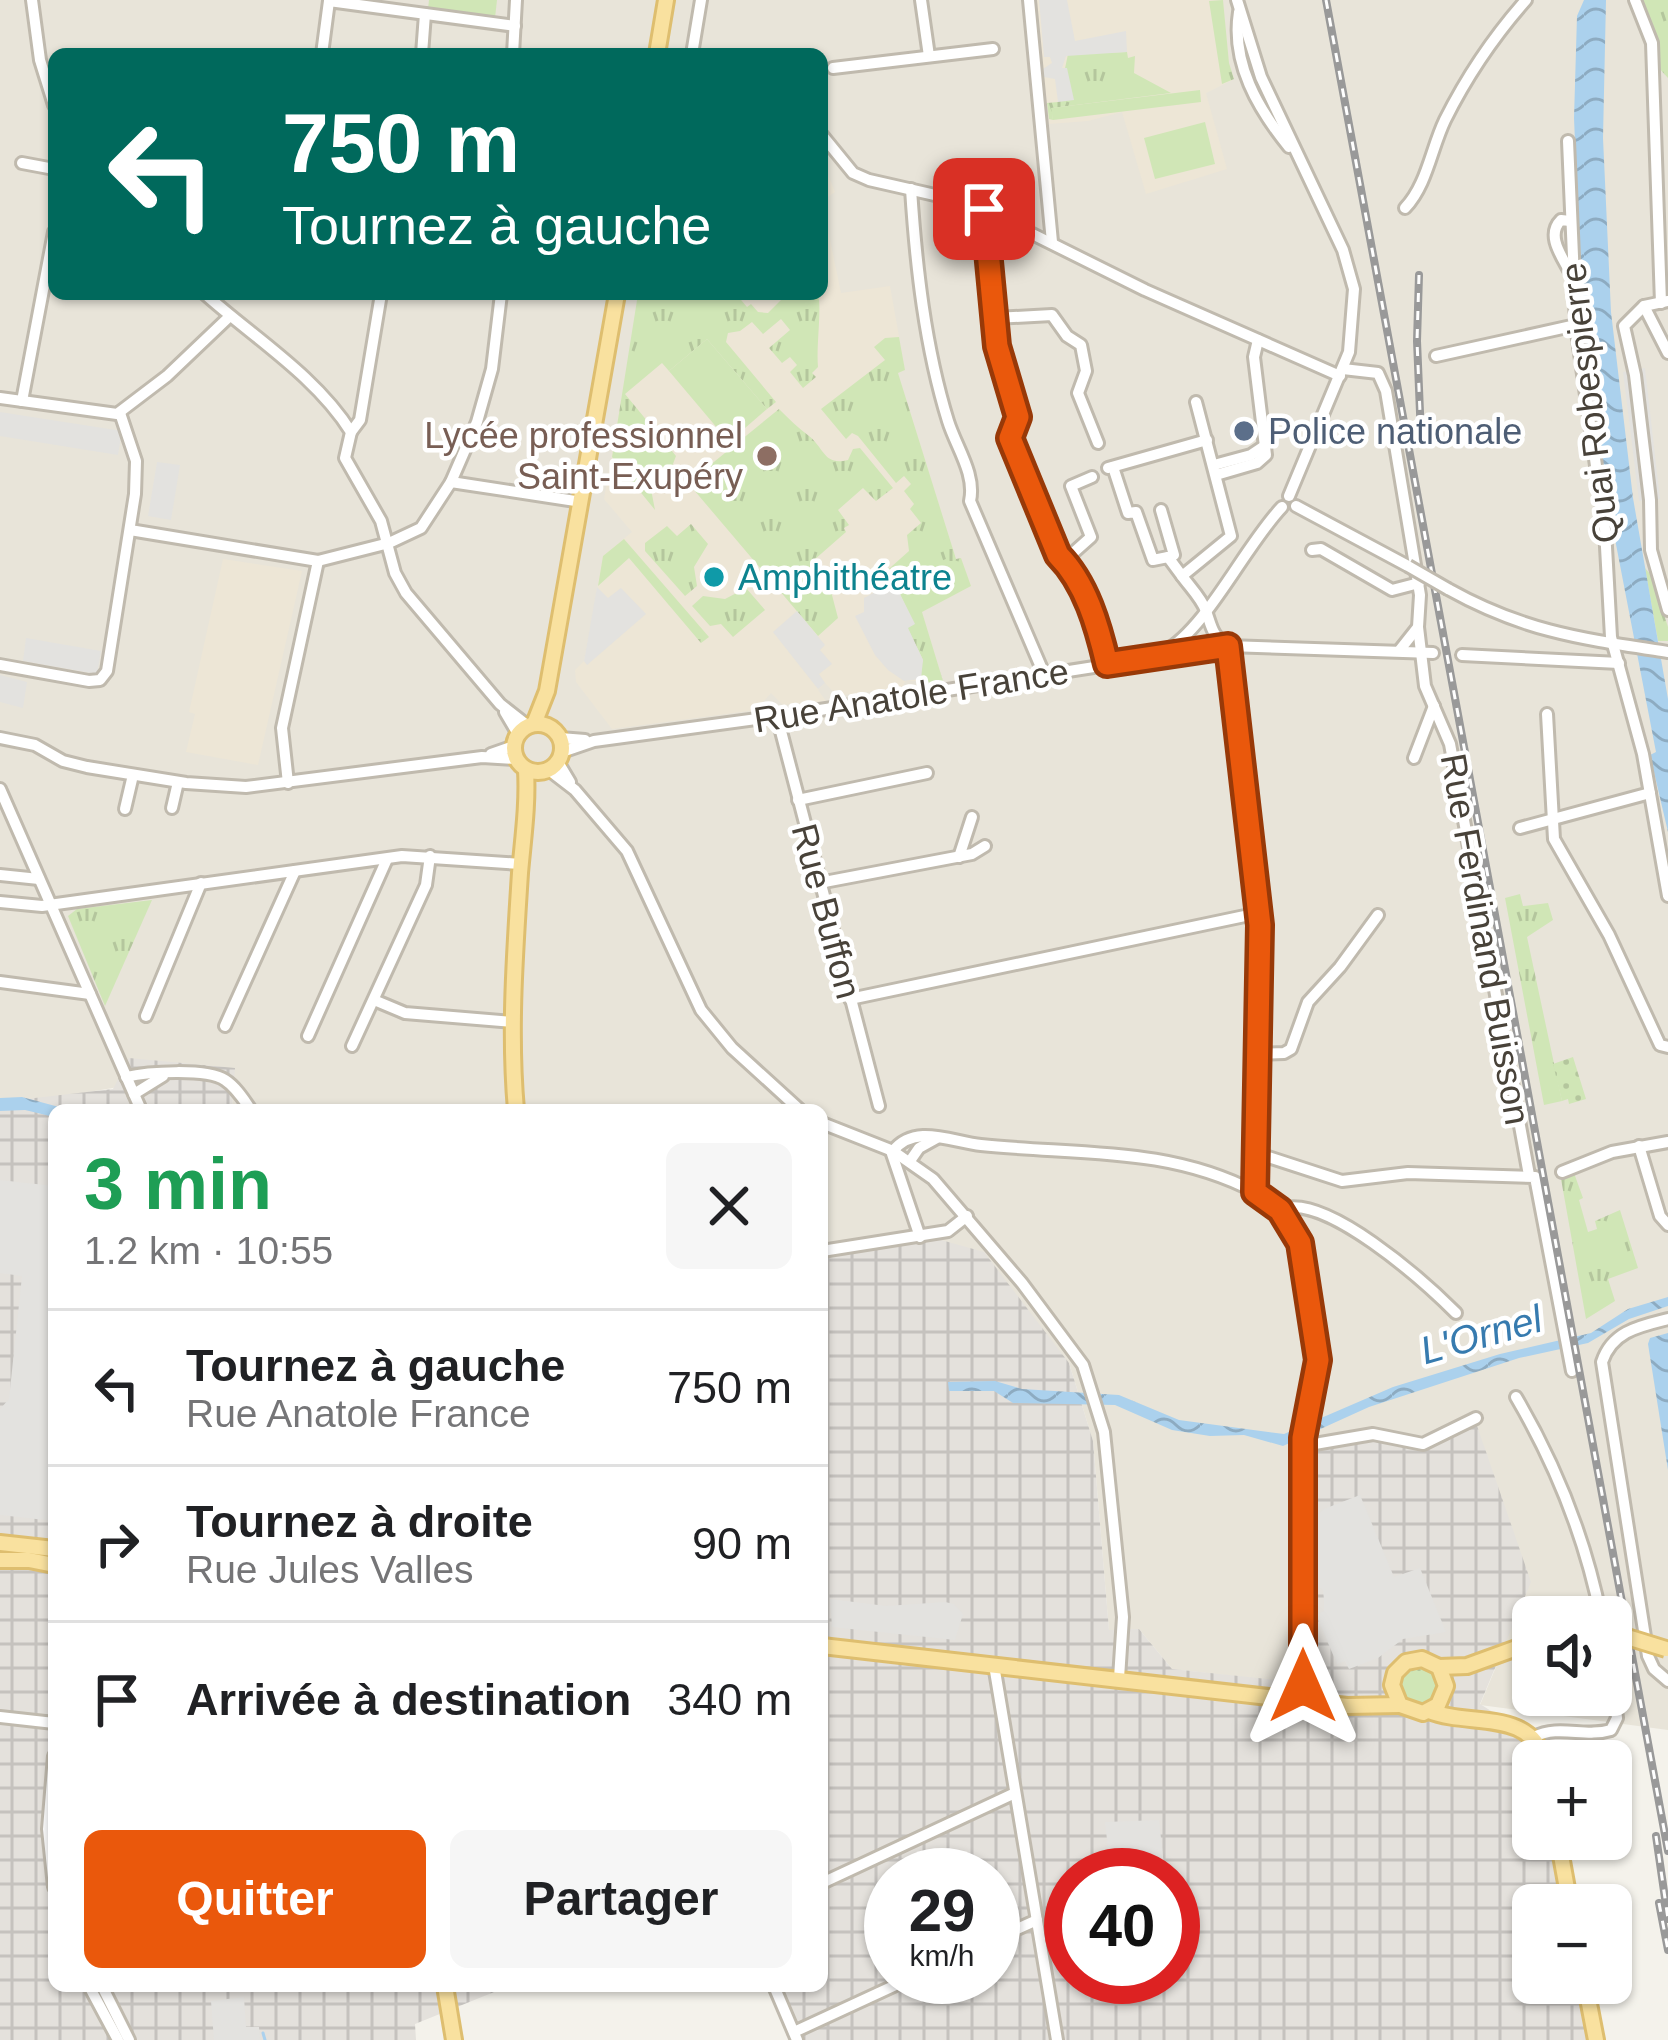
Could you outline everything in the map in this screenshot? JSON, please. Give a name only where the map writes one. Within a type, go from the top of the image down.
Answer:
[{"type":"main road","points":[[658,48],[666,0]]},
{"type":"main road","points":[[516,1104],[513,1022],[521,864],[616,300]]},
{"type":"main road","points":[[0,1543],[48,1548]]},
{"type":"main road","points":[[0,1560],[48,1564]]},
{"type":"main road","points":[[1632,1639],[1668,1650]]},
{"type":"main road","points":[[828,1647],[1303,1701],[1400,1705],[1416,1713],[1515,1725],[1535,1740]]},
{"type":"main road","points":[[1360,1706],[1392,1685],[1398,1668],[1410,1660],[1422,1659],[1439,1667],[1466,1666],[1512,1650]]},
{"type":"main road","points":[[1429,1711],[1466,1666]]},
{"type":"main road","points":[[1439,1667],[1451,1709],[1464,1719]]},
{"type":"main road","points":[[1392,1685],[1400,1705]]},
{"type":"main road","points":[[445,1992],[450,2040]]},
{"type":"main road","points":[[1589,2004],[1596,2040]]},
{"type":"street","points":[[32,0],[48,85]]},
{"type":"street","points":[[514,48],[516,0]]},
{"type":"street","points":[[693,48],[701,0]]},
{"type":"street","points":[[921,0],[929,56]]},
{"type":"street","points":[[1029,0],[1052,242]]},
{"type":"street","points":[[1405,208],[1418,191],[1461,92],[1526,0]]},
{"type":"street","points":[[1635,0],[1649,28],[1664,302],[1644,306],[1624,326],[1636,375],[1651,550],[1668,610]]},
{"type":"street","points":[[322,48],[326,1],[515,26]]},
{"type":"street","points":[[1161,654],[1180,641],[1259,532],[1289,503],[1341,373],[1354,322],[1352,276],[1262,77],[1238,4]]},
{"type":"street","points":[[422,48],[425,14]]},
{"type":"street","points":[[833,68],[993,49]]},
{"type":"street","points":[[1654,93],[1668,88]]},
{"type":"street","name":"Quai Robespierre","points":[[1568,141],[1570,221],[1556,222],[1555,237],[1573,277],[1616,644],[1668,896]]},
{"type":"street","points":[[828,142],[853,173],[984,209],[1145,290],[1341,373]]},
{"type":"street","points":[[22,164],[48,168]]},
{"type":"street","points":[[911,189],[925,315],[949,424],[973,488],[970,501],[1044,674]]},
{"type":"street","points":[[984,209],[997,346],[1017,412],[1010,438],[1058,555],[1073,569],[1107,664]]},
{"type":"street","points":[[22,401],[48,264]]},
{"type":"street","points":[[212,300],[322,396],[350,432]]},
{"type":"street","points":[[219,306],[224,300]]},
{"type":"street","points":[[380,300],[360,420],[350,432],[345,458],[381,521],[395,573],[406,593],[627,850],[701,1010],[732,1048],[793,1104]]},
{"type":"street","points":[[130,530],[318,560],[388,543],[422,528],[452,482],[478,422],[492,369],[500,300]]},
{"type":"street","points":[[1644,306],[1668,353]]},
{"type":"street","points":[[995,318],[1052,315],[1066,337],[1081,345],[1086,371],[1078,394],[1098,443]]},
{"type":"street","points":[[0,398],[105,415],[120,413],[230,316]]},
{"type":"street","points":[[1436,356],[1576,326]]},
{"type":"street","points":[[1215,470],[1266,445],[1254,357],[1258,340]]},
{"type":"street","name":"Rue Ferdinand Buisson","points":[[1341,373],[1374,372],[1383,379],[1419,583],[1425,686],[1450,744],[1572,1371]]},
{"type":"street","points":[[1182,576],[1231,536],[1196,403]]},
{"type":"street","points":[[0,665],[89,681],[104,676],[135,494],[136,461],[120,413]]},
{"type":"street","points":[[1161,510],[1174,555],[1153,560],[1136,512],[1129,514],[1111,467],[1207,440]]},
{"type":"street","points":[[1064,561],[1091,536],[1071,486],[1092,477]]},
{"type":"street","points":[[452,482],[582,502]]},
{"type":"street","points":[[135,494],[152,495]]},
{"type":"street","points":[[1289,503],[1487,611],[1534,628],[1668,652]]},
{"type":"street","points":[[1312,550],[1322,549],[1392,590],[1419,583]]},
{"type":"street","points":[[1168,557],[1206,609],[1213,634],[1228,646],[1259,913],[1255,1192]]},
{"type":"street","points":[[288,783],[282,728],[318,560]]},
{"type":"street","points":[[1399,651],[1418,627]]},
{"type":"street","name":"Rue Anatole France","points":[[0,738],[35,745],[64,761],[178,782],[246,788],[777,716],[1228,646],[1426,653]]},
{"type":"street","points":[[1462,655],[1619,663]]},
{"type":"street","name":"Rue Ferdinand Buisson","points":[[1414,758],[1434,706]]},
{"type":"street","points":[[1547,714],[1553,839],[1609,935],[1660,1045],[1668,1047]]},
{"type":"street","name":"Rue Buffon","points":[[777,716],[879,1106]]},
{"type":"street","points":[[798,800],[927,773]]},
{"type":"street","points":[[125,809],[133,775]]},
{"type":"street","points":[[172,808],[178,782]]},
{"type":"street","points":[[0,789],[138,1104]]},
{"type":"street","points":[[1520,828],[1650,793]]},
{"type":"street","points":[[959,857],[972,817]]},
{"type":"street","points":[[820,883],[959,857],[985,846]]},
{"type":"street","points":[[0,902],[51,905],[387,859],[430,856],[521,864]]},
{"type":"street","points":[[352,1046],[426,885],[430,856]]},
{"type":"street","points":[[308,1036],[387,859]]},
{"type":"street","points":[[225,1027],[295,871]]},
{"type":"street","points":[[0,875],[39,879]]},
{"type":"street","points":[[146,1016],[201,884]]},
{"type":"street","points":[[850,999],[1259,913]]},
{"type":"street","points":[[1258,1054],[1291,1049],[1308,1002],[1378,915]]},
{"type":"street","points":[[0,982],[90,994]]},
{"type":"street","points":[[374,1000],[405,1013],[513,1022]]},
{"type":"street","points":[[134,1094],[166,1075]]},
{"type":"street","points":[[126,1077],[220,1077],[245,1104]]},
{"type":"street","points":[[828,1125],[892,1151],[933,1179],[1083,1365],[1100,1413],[1123,1616],[1119,1678]]},
{"type":"street","points":[[892,1151],[908,1138],[940,1137],[979,1145],[1156,1158],[1215,1173],[1280,1210],[1300,1243],[1316,1348],[1317,1372],[1303,1442],[1303,1701]]},
{"type":"street","points":[[910,1161],[919,1148],[940,1137]]},
{"type":"street","points":[[1562,1172],[1601,1155],[1668,1142]]},
{"type":"street","points":[[1639,1146],[1660,1216],[1668,1225]]},
{"type":"street","points":[[892,1151],[920,1238]]},
{"type":"street","points":[[1259,1154],[1342,1181],[1408,1173],[1532,1176]]},
{"type":"street","points":[[1280,1210],[1297,1205],[1307,1208],[1359,1234],[1456,1313]]},
{"type":"street","points":[[828,1250],[949,1232],[967,1216]]},
{"type":"street","points":[[1668,1319],[1618,1336],[1602,1362],[1648,1656],[1668,1681]]},
{"type":"street","points":[[1516,1397],[1576,1518],[1596,1596]]},
{"type":"street","points":[[1303,1442],[1373,1434],[1423,1444],[1476,1418]]},
{"type":"street","points":[[994,1666],[1057,2040]]},
{"type":"street","points":[[1534,1737],[1549,1730],[1606,1733],[1615,1726],[1617,1716]]},
{"type":"street","points":[[0,1717],[48,1722]]},
{"type":"street","points":[[828,1879],[1015,1793]]},
{"type":"street","points":[[1020,1928],[1037,1920]]},
{"type":"street","points":[[92,1992],[118,2040]]},
{"type":"street","points":[[105,1992],[129,2040]]},
{"type":"street","points":[[777,1992],[796,2036],[864,2002]]},
{"type":"shaded area","points":[[0,0],[1668,0],[1668,1730],[1563,1716],[1632,1716],[1632,1596],[1512,1596],[1512,1709],[1480,1705],[1498,1662],[1295,1683],[1172,1669],[1139,1629],[1109,1631],[1093,1441],[1069,1363],[909,1231],[828,1243],[828,1104],[232,1104],[234,1068],[0,1102]]},
{"type":"shaded area","points":[[1036,0],[1223,0],[1234,79],[1206,93],[1227,169],[1146,194],[1122,112],[1049,124]]},
{"type":"shaded area","points":[[1039,0],[1067,0],[1075,41],[1126,31],[1127,52],[1066,56],[1062,68],[1067,68],[1074,100],[1058,102],[1055,79],[1044,77],[1043,69],[1052,63],[1044,57]]},
{"type":"shaded area","name":"Lycée professionnel Saint-Exupéry","points":[[828,230],[841,293],[890,286],[905,370],[898,373],[956,559],[961,558],[971,586],[922,612],[943,681],[905,681],[903,687],[837,696],[825,683],[818,690],[826,701],[783,705],[771,693],[756,710],[612,729],[576,682],[575,670],[584,661],[603,556],[632,532],[604,499],[638,300],[828,300]]},
{"type":"shaded area","points":[[1645,368],[1660,499],[1639,501],[1623,372]]},
{"type":"shaded area","points":[[0,412],[122,431],[118,455],[0,436]]},
{"type":"shaded area","points":[[157,462],[180,465],[171,520],[148,516]]},
{"type":"shaded area","points":[[223,559],[302,571],[258,765],[186,752],[195,714],[189,712]]},
{"type":"shaded area","points":[[894,582],[915,624],[908,628],[923,660],[921,679],[904,681],[888,670],[855,616],[864,612],[864,598]]},
{"type":"shaded area","points":[[597,587],[608,598],[621,588],[646,614],[587,665],[584,661]]},
{"type":"shaded area","points":[[797,611],[825,645],[820,650],[832,664],[819,674],[825,683],[818,689],[773,632]]},
{"type":"shaded area","points":[[26,638],[101,651],[97,674],[23,661]]},
{"type":"shaded area","points":[[0,675],[27,682],[23,708],[0,702]]},
{"type":"shaded area","points":[[129,1058],[235,1068],[232,1104],[48,1104],[48,1992],[494,1992],[415,2024],[416,2040],[0,2040],[0,1102],[113,1089]]},
{"type":"shaded area","points":[[0,1180],[48,1185],[48,1520],[0,1515],[0,1409],[9,1399],[22,1276],[0,1273]]},
{"type":"shaded area","points":[[909,1231],[984,1252],[1069,1363],[1093,1441],[1109,1630],[1139,1629],[1172,1669],[1295,1682],[1294,1443],[1337,1437],[1417,1441],[1474,1417],[1531,1582],[1525,1596],[1512,1596],[1512,1627],[1480,1704],[1529,1735],[1530,1740],[1512,1740],[1512,1860],[1552,1860],[1557,1884],[1512,1884],[1512,2004],[1580,2004],[1587,2040],[791,2040],[770,1992],[828,1992],[828,1243]]},
{"type":"shaded area","points":[[1360,1495],[1394,1577],[1420,1568],[1446,1632],[1403,1639],[1378,1658],[1349,1669],[1345,1661],[1337,1664],[1316,1615],[1324,1611],[1324,1600],[1323,1590],[1316,1585],[1312,1520],[1324,1509]]},
{"type":"shaded area","points":[[830,1599],[886,1606],[945,1602],[963,1614],[955,1640],[832,1627]]},
{"type":"shaded area","points":[[1159,1820],[1162,1848],[1108,1848],[1105,1822]]},
{"type":"shaded area","points":[[244,1997],[246,2027],[259,2027],[260,2040],[214,2040],[211,2001]]},
{"type":"green space","points":[[429,0],[497,0],[495,18],[428,9]]},
{"type":"green space","points":[[1223,0],[1234,79],[1222,84],[1209,1]]},
{"type":"green space","points":[[1639,0],[1668,0],[1668,78],[1658,67],[1656,35]]},
{"type":"green space","points":[[1127,52],[1128,58],[1135,56],[1134,73],[1171,93],[1052,108],[1053,120],[1049,119],[1047,103],[1058,102],[1068,54]]},
{"type":"green space","points":[[1200,90],[1201,102],[1053,120],[1051,108]]},
{"type":"green space","points":[[1205,122],[1215,164],[1155,179],[1144,138]]},
{"type":"green space","points":[[637,300],[741,300],[747,307],[751,304],[758,312],[768,313],[781,300],[819,300],[818,367],[812,373],[816,377],[803,388],[790,372],[797,365],[790,357],[782,363],[769,348],[790,330],[781,319],[763,334],[752,322],[728,333],[726,342],[776,402],[767,409],[707,339],[669,371],[662,363],[625,394],[676,456],[668,477],[655,473],[649,479],[655,510],[612,457]]},
{"type":"green space","points":[[899,337],[905,370],[898,373],[956,559],[961,558],[971,586],[922,612],[943,681],[923,683],[919,674],[923,660],[907,627],[914,624],[894,582],[885,587],[882,575],[909,551],[907,535],[921,523],[904,491],[911,484],[904,476],[896,483],[858,436],[852,433],[846,439],[821,409],[885,360],[874,347],[885,338]]},
{"type":"green space","points":[[707,339],[767,409],[729,442],[669,371]]},
{"type":"green space","points":[[779,409],[834,461],[848,460],[853,449],[860,448],[893,488],[876,501],[863,488],[838,510],[849,525],[846,532],[814,560],[827,576],[838,618],[818,636],[688,483]]},
{"type":"green space","points":[[691,524],[708,544],[694,567],[697,586],[685,596],[645,551],[645,543],[667,526],[677,536]]},
{"type":"green space","points":[[624,539],[709,637],[701,643],[629,558],[598,586],[603,556]]},
{"type":"green space","points":[[948,558],[959,582],[912,603],[901,579]]},
{"type":"green space","points":[[1645,568],[1668,627],[1668,641],[1658,641]]},
{"type":"green space","points":[[746,588],[765,610],[733,637],[721,624],[710,626],[692,606],[703,596],[725,599]]},
{"type":"green space","points":[[1520,894],[1523,906],[1548,903],[1553,920],[1527,937],[1562,1101],[1544,1105],[1505,898]]},
{"type":"green space","points":[[152,900],[105,1006],[68,916],[77,909]]},
{"type":"green space","points":[[1573,1057],[1586,1099],[1569,1104],[1568,1099],[1562,1101],[1553,1064]]},
{"type":"green space","points":[[1574,1173],[1588,1232],[1597,1229],[1595,1221],[1620,1210],[1638,1268],[1608,1279],[1615,1301],[1586,1319],[1561,1179]]},
{"type":"green space","points":[[1419,1666],[1433,1672],[1439,1686],[1433,1700],[1419,1706],[1405,1700],[1399,1686],[1405,1672]]},
{"type":"water","points":[[1584,0],[1606,0],[1603,138],[1611,312],[1633,498],[1668,699],[1668,832],[1650,755],[1656,752],[1604,482],[1582,309],[1574,118],[1577,16]]},
{"type":"water","points":[[22,1097],[48,1104],[48,1116],[0,1111],[0,1098]]},
{"type":"water","points":[[1668,1297],[1668,1306],[1629,1319],[1588,1343],[1519,1358],[1369,1407],[1283,1446],[1244,1435],[1172,1430],[1115,1405],[1013,1403],[994,1391],[949,1391],[948,1382],[995,1381],[1022,1389],[1119,1395],[1179,1420],[1284,1434],[1393,1387],[1500,1354],[1591,1333],[1628,1309]]},
{"type":"water","points":[[1668,1333],[1668,1470],[1648,1344],[1650,1338]]},
{"type":"waterway","points":[[263,2033],[265,2040]]},
{"type":"railway","points":[[1326,0],[1668,1851]]},
{"type":"railway","points":[[1419,275],[1421,436]]},
{"type":"railway","points":[[1656,1836],[1668,1919]]},
{"type":"railway","points":[[1659,1903],[1668,1950]]},
{"type":"place","name":"Police nationale","points":[[1244,431]]},
{"type":"place","name":"Lycée professionnel Saint-Exupéry","points":[[767,456]]},
{"type":"place","name":"Amphithéatre","points":[[714,577]]},
{"type":"route","points":[[984,209],[997,346],[1018,417],[1010,438],[1058,555],[1073,569],[1107,664],[1228,646],[1260,925],[1255,1192],[1280,1210],[1300,1243],[1318,1360],[1303,1438],[1303,1686]]},
{"type":"water label","name":"L'Ornel","points":[[1481,1334]]}]
